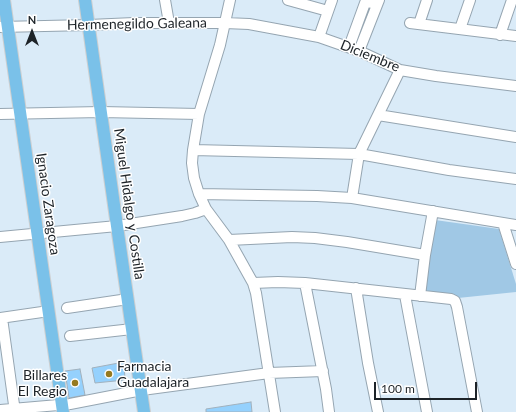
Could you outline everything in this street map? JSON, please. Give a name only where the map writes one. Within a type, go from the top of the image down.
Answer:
[{"type":"main road","name":"Ignacio Zaragoza","points":[[4,0],[4,26],[20,113],[62,408]]},
{"type":"main road","name":"Miguel Hidalgo y Costilla","points":[[85,0],[144,412]]},
{"type":"street","points":[[165,0],[169,23]]},
{"type":"street","points":[[230,0],[220,45],[199,114],[192,163],[194,178],[199,194],[206,208],[229,240],[253,283],[256,293],[275,412]]},
{"type":"street","points":[[319,37],[332,0]]},
{"type":"street","points":[[427,0],[415,23],[516,36]]},
{"type":"street","points":[[460,29],[470,0]]},
{"type":"street","points":[[500,35],[512,0]]},
{"type":"street","points":[[292,1],[328,11]]},
{"type":"street","points":[[349,47],[365,3],[378,2],[359,51]]},
{"type":"street","name":"Hermenegildo Galeana","points":[[4,26],[134,23],[225,23]]},
{"type":"street","name":"Diciembre","points":[[225,23],[255,25],[319,37],[359,51],[400,70],[516,86]]},
{"type":"street","points":[[352,198],[359,154],[400,70]]},
{"type":"street","points":[[0,114],[101,112],[199,114]]},
{"type":"street","points":[[378,115],[516,138]]},
{"type":"street","points":[[193,150],[359,154],[449,170],[516,179]]},
{"type":"street","points":[[199,194],[352,198],[516,225]]},
{"type":"street","points":[[0,237],[117,226],[182,216],[195,213],[206,208]]},
{"type":"street","points":[[420,296],[425,255],[433,211]]},
{"type":"street","points":[[503,223],[516,264]]},
{"type":"street","points":[[229,240],[292,237],[315,238],[425,255]]},
{"type":"street","points":[[253,283],[305,283],[451,299],[455,302],[457,307],[477,412]]},
{"type":"street","points":[[305,283],[323,371],[329,412]]},
{"type":"street","points":[[356,288],[368,363],[378,412]]},
{"type":"street","points":[[405,295],[427,412]]},
{"type":"street","points":[[67,308],[128,299]]},
{"type":"street","points":[[15,410],[4,365],[1,318],[49,311]]},
{"type":"street","points":[[70,336],[132,329]]},
{"type":"street","points":[[0,410],[62,408],[70,404],[142,390],[269,373],[323,371]]},
{"type":"shaded area","points":[[435,220],[499,229],[516,284],[516,292],[458,298],[424,294]]},
{"type":"building","name":"Farmacia Guadalajara","points":[[124,362],[125,380],[95,383],[92,368]]},
{"type":"building","name":"Billares El Regio","points":[[80,369],[85,395],[69,398],[65,371]]},
{"type":"building","points":[[251,402],[252,412],[206,412],[206,409]]},
{"type":"place","name":"Farmacia Guadalajara","points":[[109,374]]},
{"type":"place","name":"Billares El Regio","points":[[75,383]]}]
